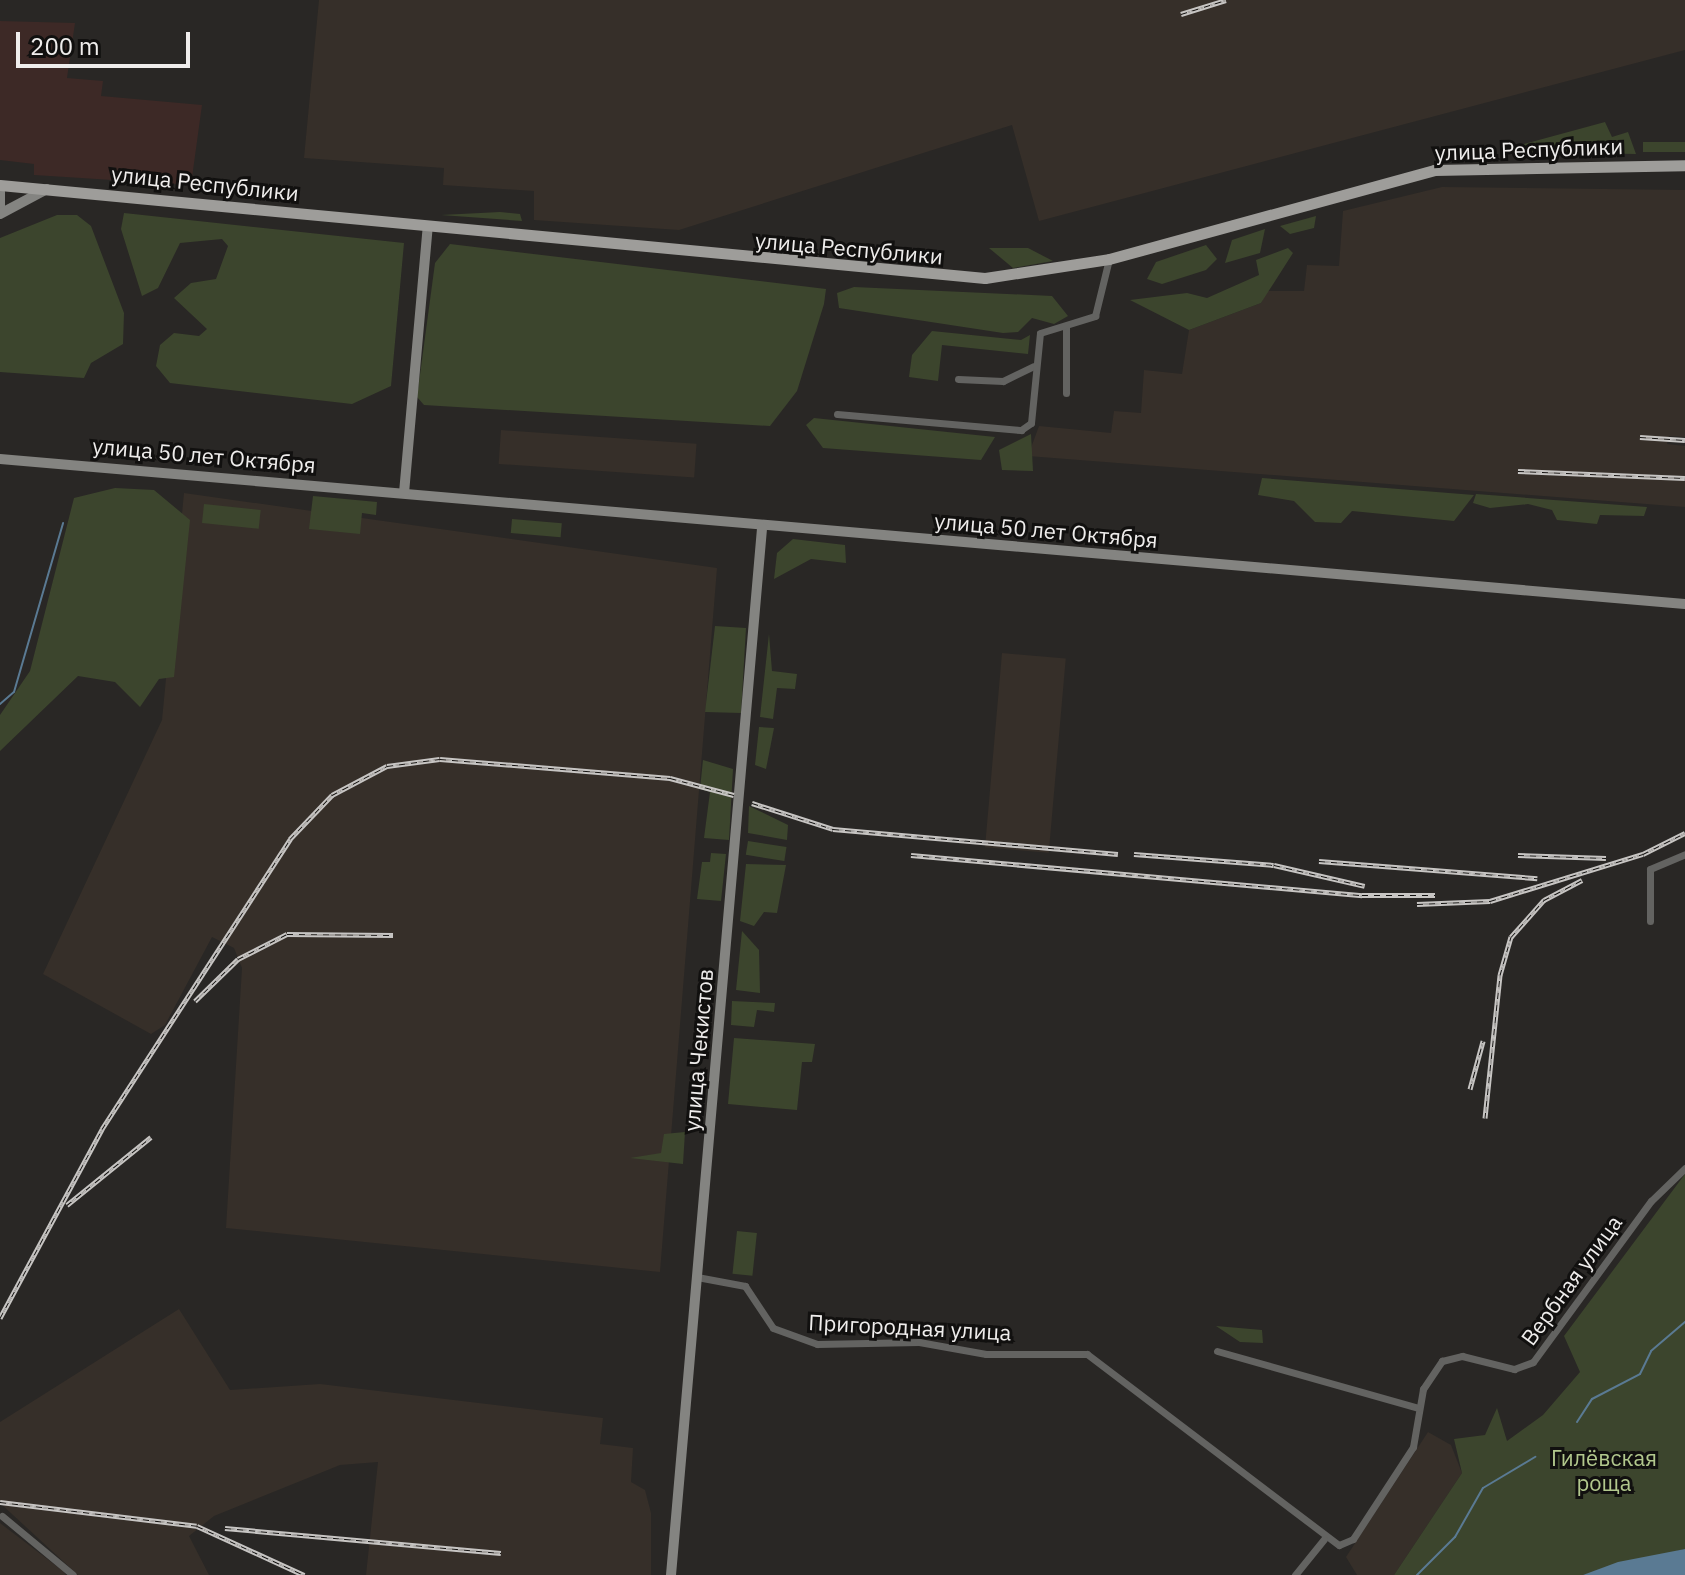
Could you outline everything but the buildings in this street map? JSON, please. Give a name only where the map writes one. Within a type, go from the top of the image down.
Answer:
[{"type":"main road","name":"улица Республики","points":[[0,185],[936,276],[1009,277],[1109,259],[1426,172],[1685,165]]},
{"type":"main road","points":[[0,192],[0,214],[47,189]]},
{"type":"main road","points":[[404,493],[428,226]]},
{"type":"main road","name":"улица 50 лет Октября","points":[[0,459],[404,493],[762,528],[1685,604]]},
{"type":"main road","name":"улица Чекистов","points":[[671,1575],[762,528]]},
{"type":"street","points":[[837,414],[1012,433],[1031,423],[1034,366],[1040,333],[1095,316],[1109,259]]},
{"type":"street","points":[[1066,327],[1066,393]]},
{"type":"street","points":[[958,379],[1003,381],[1034,366]]},
{"type":"street","points":[[1650,921],[1650,869],[1685,854]]},
{"type":"street","name":"Вербная улица","points":[[1418,1408],[1430,1378],[1450,1357],[1514,1369],[1533,1362],[1651,1201],[1685,1168]]},
{"type":"street","name":"Пригородная улица","points":[[697,1277],[745,1286],[773,1328],[817,1344],[919,1342],[986,1354],[1087,1354],[1324,1539]]},
{"type":"street","points":[[1217,1351],[1418,1408],[1413,1447],[1353,1539],[1339,1545],[1324,1539],[1295,1575]]},
{"type":"street","points":[[2,1516],[73,1575]]},
{"type":"shaded area","points":[[319,0],[1685,0],[1685,50],[1039,221],[1012,125],[679,230],[534,220],[534,191],[443,185],[444,168],[304,158]]},
{"type":"shaded area","points":[[0,21],[75,23],[67,78],[103,81],[101,96],[202,105],[191,185],[34,175],[34,164],[0,160]]},
{"type":"shaded area","points":[[1442,187],[1685,190],[1685,437],[1669,436],[1667,444],[1685,446],[1685,507],[1028,456],[1039,426],[1111,433],[1114,411],[1141,413],[1144,370],[1182,374],[1189,330],[1261,303],[1267,291],[1304,291],[1307,265],[1339,266],[1343,211]]},
{"type":"shaded area","points":[[501,430],[697,444],[694,478],[499,464]]},
{"type":"shaded area","points":[[184,493],[717,568],[660,1272],[226,1228],[242,968],[234,948],[212,937],[165,1025],[151,1034],[43,974],[162,720]]},
{"type":"shaded area","points":[[1002,653],[1066,659],[1049,853],[985,847]]},
{"type":"shaded area","points":[[179,1309],[230,1390],[320,1384],[603,1418],[600,1444],[633,1448],[631,1482],[645,1490],[651,1513],[651,1575],[366,1575],[378,1462],[340,1465],[214,1516],[189,1536],[209,1575],[78,1575],[0,1503],[0,1422]]},
{"type":"shaded area","points":[[1428,1432],[1451,1445],[1462,1473],[1394,1575],[1357,1575],[1346,1557]]},
{"type":"shaded area","points":[[0,1523],[63,1571],[66,1575],[0,1575]]},
{"type":"green space","points":[[1605,122],[1612,137],[1628,132],[1636,154],[1519,152],[1520,145]]},
{"type":"green space","points":[[1643,142],[1685,142],[1685,152],[1643,152]]},
{"type":"green space","points":[[124,213],[404,243],[391,386],[352,404],[170,383],[156,366],[160,345],[174,333],[199,336],[207,329],[174,298],[191,283],[216,279],[228,246],[222,239],[180,243],[158,288],[142,296],[121,229]]},
{"type":"green space","points":[[520,214],[522,221],[441,215]]},
{"type":"green space","points":[[57,215],[77,215],[91,226],[124,313],[123,344],[91,363],[84,378],[0,372],[0,238]]},
{"type":"green space","points":[[1316,216],[1314,228],[1290,234],[1280,226]]},
{"type":"green space","points":[[1265,229],[1260,253],[1225,263],[1232,240]]},
{"type":"green space","points":[[450,244],[826,289],[824,304],[797,391],[770,426],[424,405],[417,397],[435,263]]},
{"type":"green space","points":[[1206,245],[1217,259],[1206,270],[1162,284],[1147,279],[1156,262]]},
{"type":"green space","points":[[989,248],[1028,248],[1053,261],[1013,268]]},
{"type":"green space","points":[[1288,248],[1293,253],[1261,303],[1189,330],[1130,300],[1187,293],[1207,298],[1259,275],[1256,260]]},
{"type":"green space","points":[[854,287],[1052,296],[1068,316],[1054,324],[1032,318],[1018,332],[1003,333],[839,308],[837,293]]},
{"type":"green space","points":[[932,331],[1021,340],[1030,335],[1028,354],[942,345],[938,381],[909,377],[912,355]]},
{"type":"green space","points":[[814,418],[995,437],[981,460],[823,448],[806,425]]},
{"type":"green space","points":[[1031,434],[1033,471],[1002,470],[999,450]]},
{"type":"green space","points":[[1262,478],[1474,495],[1454,521],[1352,511],[1341,523],[1315,522],[1294,501],[1258,495]]},
{"type":"green space","points":[[115,488],[154,490],[190,520],[174,677],[159,679],[140,707],[115,682],[78,676],[0,751],[0,715],[30,671],[74,498]]},
{"type":"green space","points":[[1476,494],[1647,507],[1644,516],[1600,515],[1597,524],[1557,520],[1552,510],[1528,504],[1490,508],[1473,503]]},
{"type":"green space","points":[[313,496],[377,502],[376,515],[362,513],[360,534],[309,529]]},
{"type":"green space","points":[[204,504],[261,510],[259,529],[202,523]]},
{"type":"green space","points":[[512,519],[562,523],[561,537],[511,533]]},
{"type":"green space","points":[[793,539],[845,545],[846,563],[811,559],[774,579],[777,553]]},
{"type":"green space","points":[[715,626],[746,628],[741,713],[705,712]]},
{"type":"green space","points":[[769,634],[772,671],[797,674],[795,689],[777,688],[773,719],[760,717]]},
{"type":"green space","points":[[759,727],[774,728],[766,769],[755,765]]},
{"type":"green space","points":[[703,760],[733,769],[729,840],[704,838],[710,792],[700,789]]},
{"type":"green space","points":[[749,806],[788,825],[787,840],[748,833]]},
{"type":"green space","points":[[748,841],[787,847],[784,861],[746,855]]},
{"type":"green space","points":[[711,853],[726,854],[721,901],[697,899],[702,862],[710,862]]},
{"type":"green space","points":[[746,864],[786,865],[777,913],[764,912],[754,926],[740,921]]},
{"type":"green space","points":[[742,931],[759,950],[760,993],[736,990]]},
{"type":"green space","points":[[732,1001],[775,1003],[774,1012],[757,1010],[754,1027],[731,1025]]},
{"type":"green space","points":[[734,1038],[815,1044],[812,1062],[802,1062],[797,1110],[728,1104]]},
{"type":"green space","points":[[685,1132],[683,1164],[630,1158],[661,1153],[664,1134]]},
{"type":"green space","name":"Гилёвская роща","points":[[1685,1174],[1685,1549],[1583,1575],[1394,1575],[1462,1473],[1454,1439],[1485,1435],[1497,1408],[1507,1441],[1543,1415],[1580,1372],[1564,1336]]},
{"type":"green space","points":[[737,1231],[757,1233],[752,1276],[733,1274]]},
{"type":"green space","points":[[1216,1326],[1262,1330],[1263,1343],[1240,1342]]},
{"type":"water","points":[[1685,1549],[1685,1575],[1583,1575],[1618,1562]]},
{"type":"waterway","points":[[0,704],[14,692],[63,523]]},
{"type":"waterway","points":[[1577,1422],[1592,1399],[1640,1374],[1651,1351],[1685,1322]]},
{"type":"waterway","points":[[1417,1575],[1455,1537],[1483,1488],[1535,1457]]},
{"type":"railway","points":[[1181,14],[1226,0]]},
{"type":"railway","points":[[1640,437],[1685,440]]},
{"type":"railway","points":[[1518,471],[1685,478]]},
{"type":"railway","points":[[0,1318],[102,1129],[290,839],[332,795],[387,766],[440,759],[670,778],[734,795]]},
{"type":"railway","points":[[752,803],[833,829],[1118,854]]},
{"type":"railway","points":[[1417,904],[1490,901],[1643,854],[1685,833]]},
{"type":"railway","points":[[1134,854],[1274,865],[1365,886]]},
{"type":"railway","points":[[911,855],[1362,895],[1435,895]]},
{"type":"railway","points":[[1518,855],[1606,858]]},
{"type":"railway","points":[[1319,861],[1537,878]]},
{"type":"railway","points":[[1485,1118],[1500,975],[1511,937],[1544,900],[1582,880]]},
{"type":"railway","points":[[195,1001],[238,959],[287,934],[393,935]]},
{"type":"railway","points":[[1470,1089],[1483,1041]]},
{"type":"railway","points":[[67,1205],[151,1137]]},
{"type":"railway","points":[[0,1502],[197,1526],[304,1575]]},
{"type":"railway","points":[[225,1528],[501,1553]]}]
